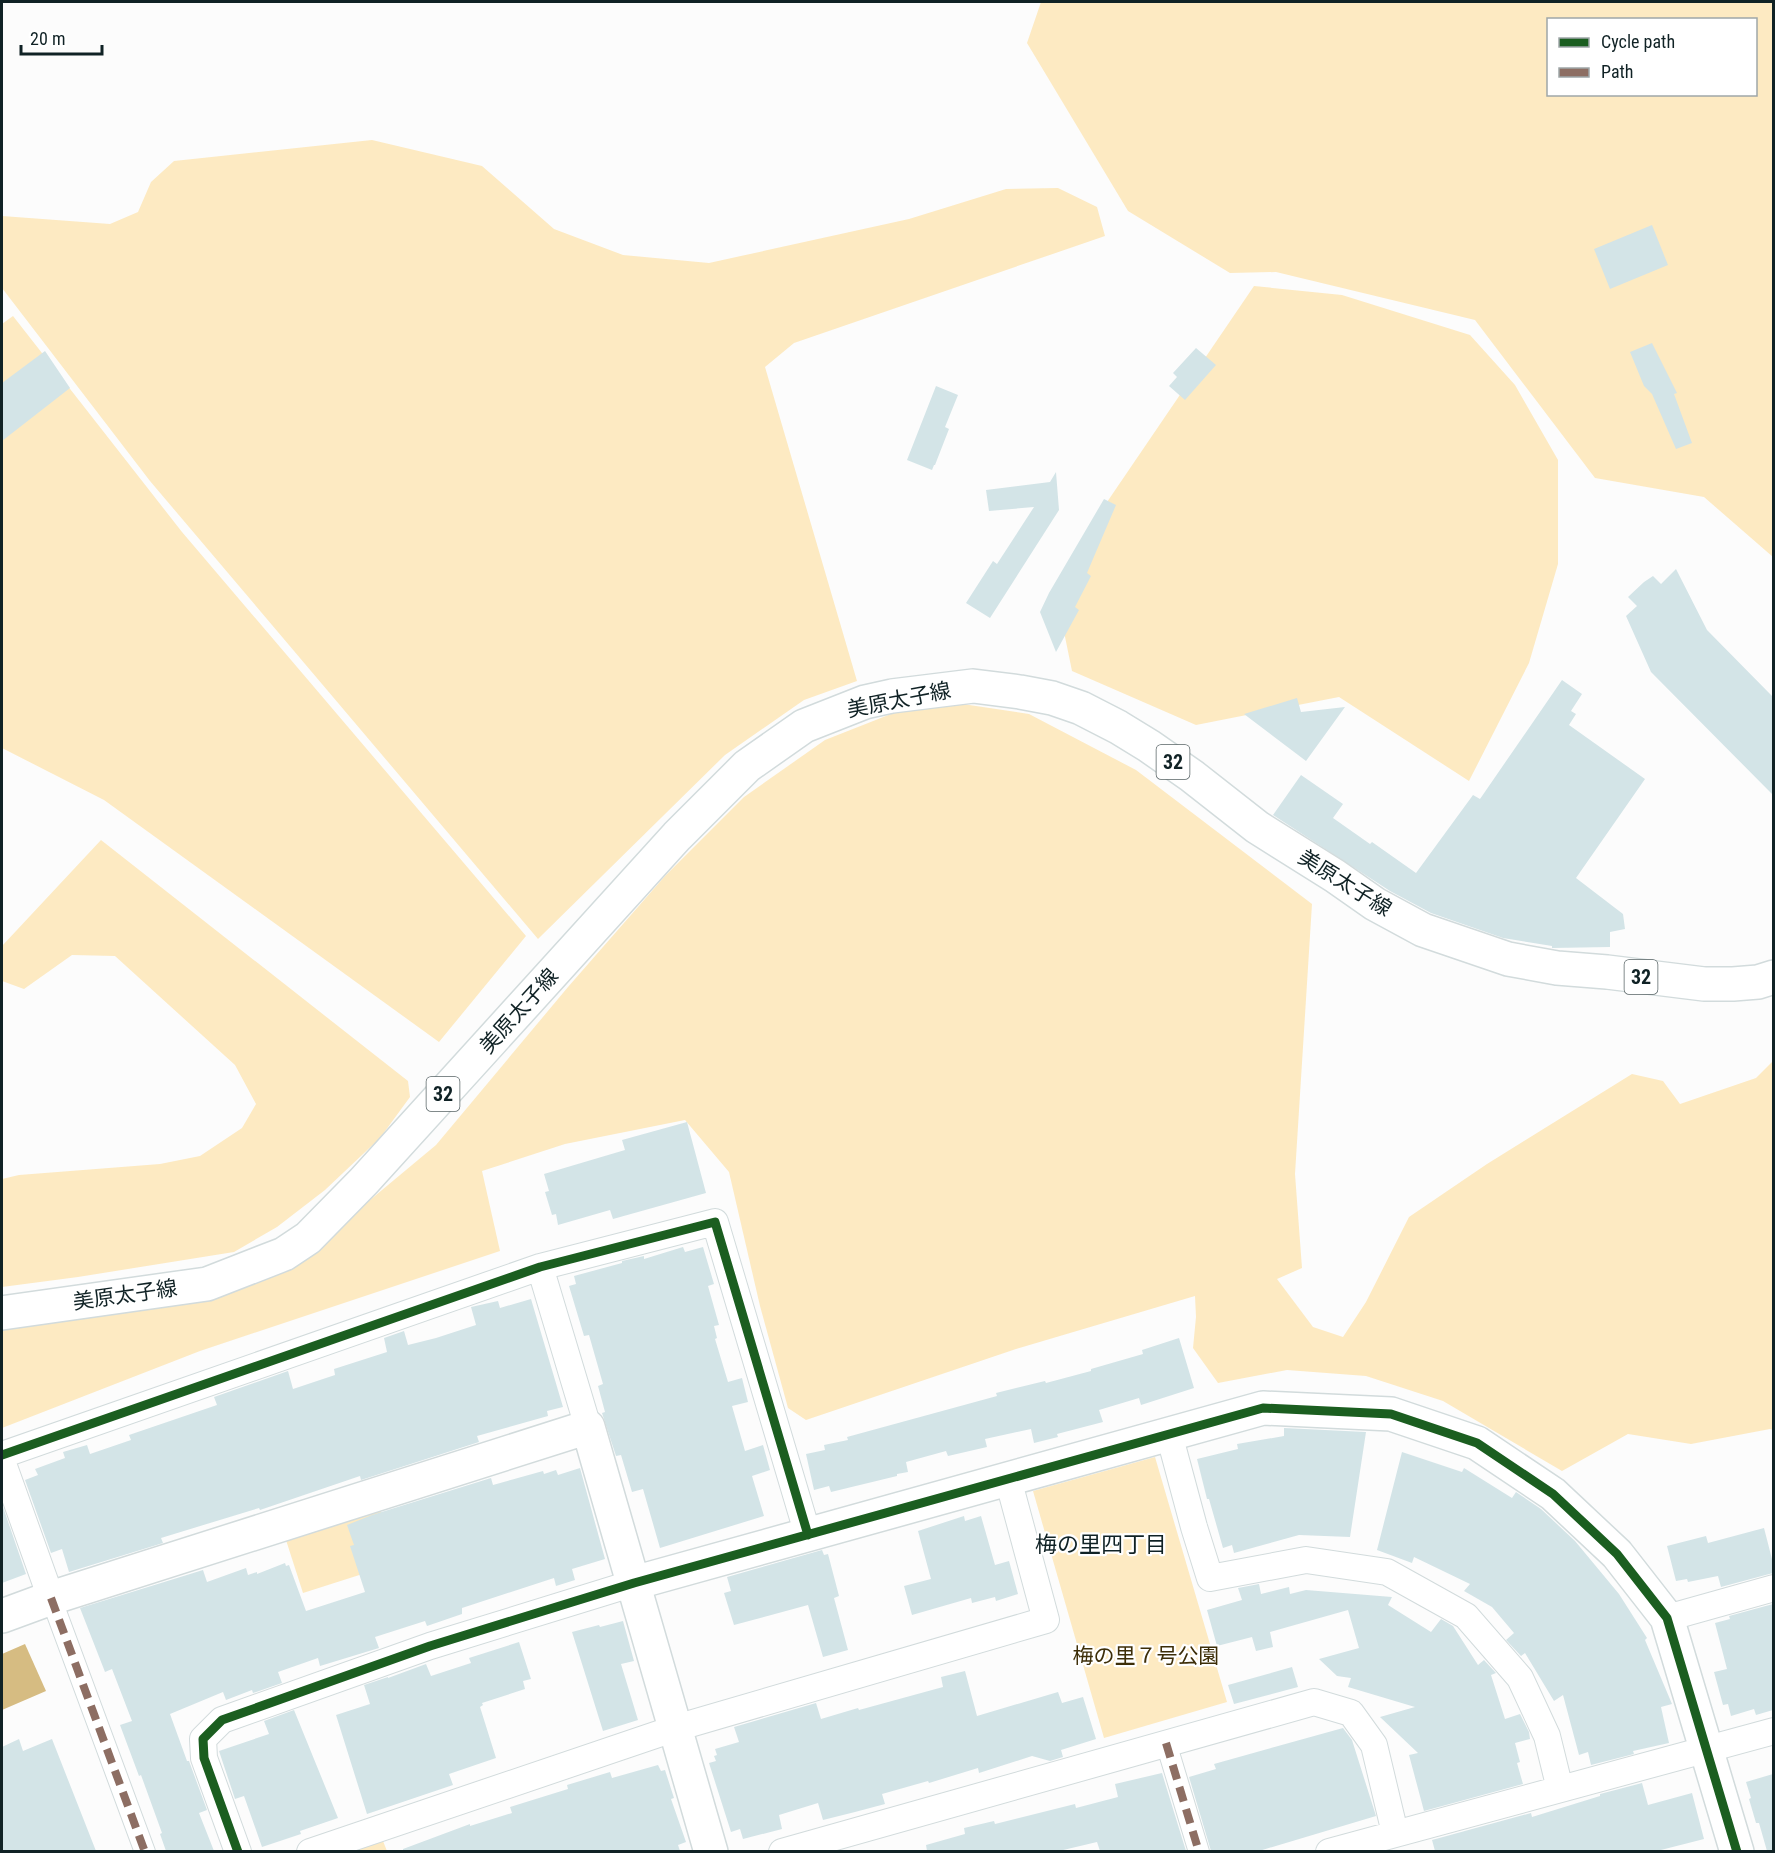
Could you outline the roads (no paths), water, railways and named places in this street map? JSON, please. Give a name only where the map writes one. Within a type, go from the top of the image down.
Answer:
[{"type":"street","name":"美原太子線","points":[[2,1313],[207,1284],[284,1254],[309,1238],[364,1181],[677,836],[747,766],[804,726],[865,702],[892,696],[973,687],[1041,696],[1081,708],[1149,746],[1192,776],[1257,827],[1375,904],[1423,930],[1508,959],[1557,968],[1704,984],[1758,982],[1773,977]]},
{"type":"street","points":[[2,1455],[540,1267],[715,1222],[808,1535]]},
{"type":"street","points":[[540,1267],[711,1851]]},
{"type":"street","points":[[238,1851],[204,1758],[203,1738],[222,1720],[430,1646],[634,1583],[1263,1408],[1391,1414],[1477,1443],[1553,1494],[1617,1554],[1667,1618],[1737,1851]]},
{"type":"street","points":[[2,1616],[51,1598],[588,1427]]},
{"type":"street","points":[[1169,1434],[1210,1578],[1306,1560],[1387,1572],[1466,1616],[1520,1678],[1547,1736],[1560,1789]]},
{"type":"street","points":[[2,1461],[145,1851]]},
{"type":"street","points":[[310,1851],[676,1728],[1046,1620],[1008,1479]]},
{"type":"street","points":[[1667,1618],[1773,1588]]},
{"type":"street","points":[[782,1851],[1314,1702],[1351,1713],[1374,1744],[1395,1833]]},
{"type":"street","points":[[1329,1851],[1773,1731]]},
{"type":"street","points":[[1166,1743],[1199,1851]]},
{"type":"district","name":"梅の里四丁目","points":[[1101,1544]]},
{"type":"park label","name":"梅の里７号公園","points":[[1146,1656]]}]
